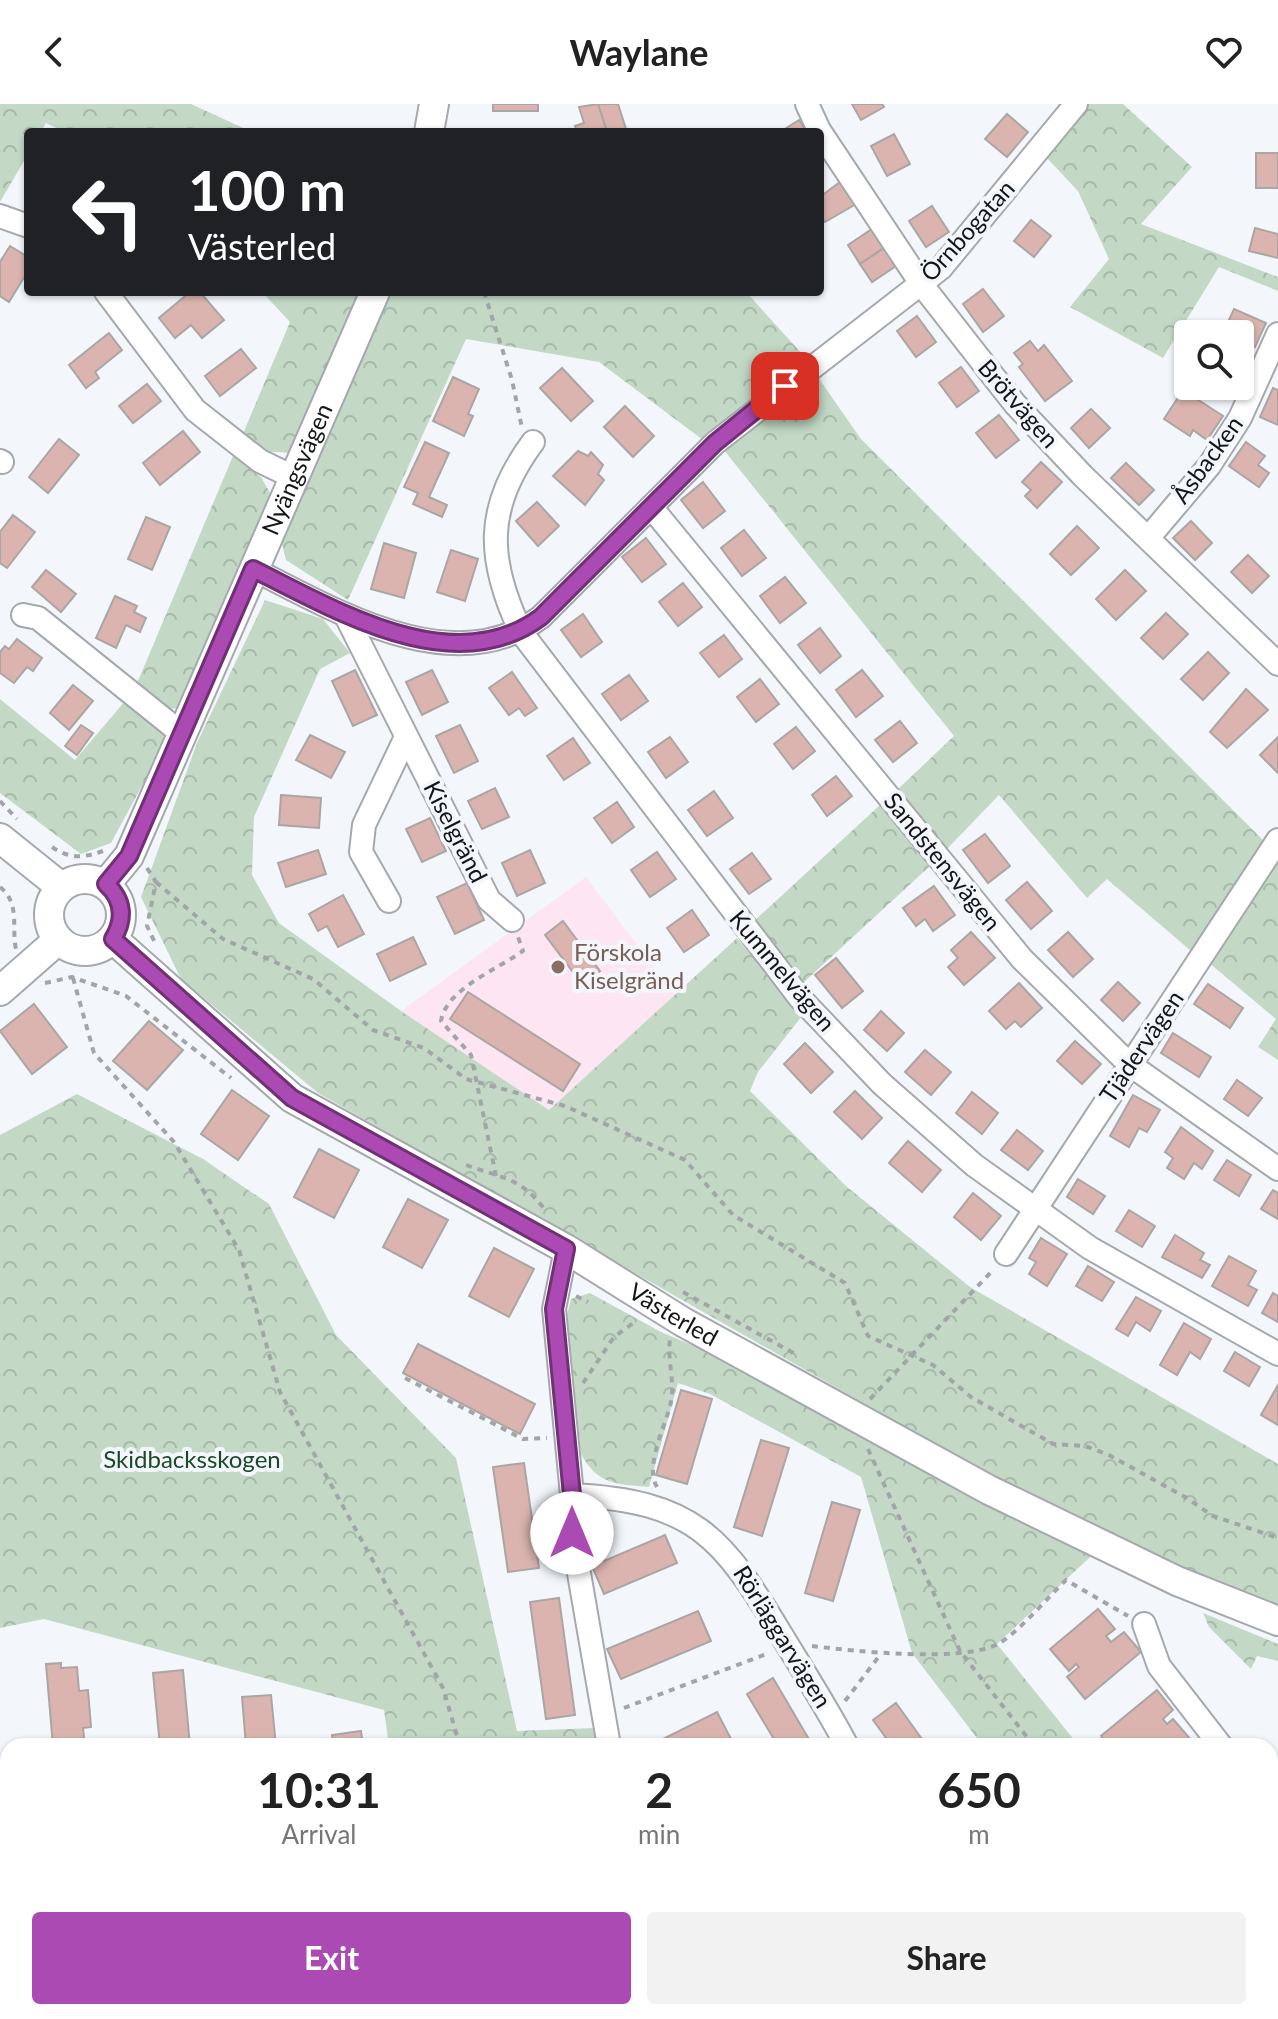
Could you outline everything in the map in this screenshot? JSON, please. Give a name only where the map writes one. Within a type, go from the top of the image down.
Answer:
[{"type":"street","points":[[430,128],[434,104]]},
{"type":"street","name":"Brötvägen","points":[[807,104],[818,128]]},
{"type":"street","name":"Örnbogatan","points":[[253,569],[347,618],[437,642],[481,644],[521,632],[541,617],[715,443],[809,367],[941,268],[1076,104]]},
{"type":"street","name":"Brötvägen","points":[[824,138],[922,285],[1015,404],[1083,476],[1278,664]]},
{"type":"street","points":[[0,216],[24,225]]},
{"type":"street","points":[[109,296],[195,410],[260,461],[293,477]]},
{"type":"street","name":"Nyängsvägen","points":[[106,884],[129,856],[373,296]]},
{"type":"street","name":"Åsbacken","points":[[1149,537],[1209,466],[1240,418],[1278,334]]},
{"type":"street","name":"Kummelvägen","points":[[533,442],[503,489],[495,520],[496,561],[505,598],[521,632],[800,998],[882,1084],[974,1165],[1090,1248],[1278,1354]]},
{"type":"street","name":"Sandstensvägen","points":[[651,507],[1022,959],[1129,1064],[1278,1169]]},
{"type":"street","points":[[23,615],[38,618],[181,733]]},
{"type":"street","name":"Kiselgränd","points":[[347,618],[489,900],[512,920]]},
{"type":"street","name":"Kiselgränd","points":[[389,901],[361,852],[364,825],[406,737]]},
{"type":"street","points":[[10,830],[61,887]]},
{"type":"street","name":"Tjädervägen","points":[[1006,1254],[1278,840]]},
{"type":"street","points":[[83,878],[106,884],[119,900],[122,912],[113,939],[91,951],[73,949],[58,940],[48,917],[50,904],[61,887],[83,878]]},
{"type":"street","name":"Västerled","points":[[113,939],[292,1098],[566,1249],[683,1322],[867,1406],[989,1490],[1140,1563],[1278,1621]]},
{"type":"street","points":[[0,991],[58,940]]},
{"type":"street","points":[[566,1249],[554,1309],[572,1495],[572,1533],[608,1738]]},
{"type":"street","name":"Rörläggarvägen","points":[[572,1495],[645,1504],[689,1522],[718,1543],[742,1570],[843,1738]]},
{"type":"street","points":[[1144,1624],[1159,1666],[1215,1738]]},
{"type":"path","points":[[485,296],[512,380],[521,426],[533,442]]},
{"type":"path","points":[[0,801],[10,830]]},
{"type":"path","points":[[51,846],[62,854],[83,859],[105,850],[129,856],[152,872],[156,882],[223,939],[313,979],[373,1030],[424,1048],[466,1079],[565,1106],[685,1160],[733,1215],[845,1283],[868,1336],[933,1365],[971,1397],[1053,1444],[1085,1446],[1109,1455],[1213,1516],[1278,1538]]},
{"type":"path","points":[[156,882],[147,926],[159,951]]},
{"type":"path","points":[[493,1208],[496,1176],[471,1055],[441,1021],[443,1010],[460,992],[523,951],[512,920]]},
{"type":"path","points":[[72,977],[94,1053],[174,1142],[239,1250],[280,1392],[443,1688],[458,1738]]},
{"type":"path","points":[[454,1160],[496,1176],[509,1177],[532,1192],[549,1216]]},
{"type":"path","points":[[1006,1254],[984,1283],[867,1406],[868,1454],[960,1651],[1028,1738]]},
{"type":"path","points":[[676,1288],[807,1361]]},
{"type":"path","points":[[578,1392],[614,1337],[642,1318]]},
{"type":"path","points":[[663,1496],[653,1479],[672,1398],[671,1333]]},
{"type":"path","points":[[405,1378],[523,1439],[565,1435]]},
{"type":"path","points":[[604,1716],[788,1647],[806,1645],[880,1655],[960,1651],[997,1644],[1066,1580],[1144,1624]]},
{"type":"path","points":[[832,1717],[880,1655]]},
{"type":"shaded area","name":"Förskola Kiselgränd","points":[[586,877],[675,995],[549,1110],[401,1011]]},
{"type":"green space","points":[[0,104],[191,104],[243,128],[56,128],[46,123],[43,128],[24,128],[24,161],[0,202]]},
{"type":"green space","points":[[1086,104],[1123,104],[1192,167],[1141,224],[1278,277],[1278,291],[1219,267],[1186,320],[1174,320],[1174,340],[1163,358],[1070,307],[1109,259],[1078,191],[1046,157]]},
{"type":"green space","points":[[266,296],[358,296],[290,453],[265,451],[242,436],[290,322]]},
{"type":"green space","points":[[388,296],[750,296],[805,357],[703,440],[599,362],[466,339],[348,600],[286,560],[282,544]]},
{"type":"green space","points":[[815,373],[861,439],[1264,841],[1191,951],[1107,879],[1087,898],[999,795],[946,850],[897,790],[954,736],[723,449]]},
{"type":"green space","points":[[233,456],[261,477],[273,498],[181,708],[167,709],[135,688]]},
{"type":"green space","points":[[265,600],[323,619],[350,653],[320,669],[254,817],[252,875],[279,923],[401,1011],[549,1110],[737,938],[802,1016],[758,1072],[750,1091],[846,1186],[970,1287],[1278,1464],[1278,1609],[1170,1570],[904,1426],[318,1093],[181,979],[141,897],[197,743]]},
{"type":"green space","points":[[0,699],[75,760],[125,701],[163,732],[163,747],[111,843],[81,854],[0,793]]},
{"type":"green space","points":[[880,805],[930,866],[802,984],[754,921]]},
{"type":"green space","points":[[1278,856],[1278,1060],[1258,1047],[1276,1019],[1208,962]]},
{"type":"green space","name":"Skidbacksskogen","points":[[77,1094],[203,1159],[269,1204],[336,1335],[456,1458],[517,1731],[593,1728],[595,1738],[388,1738],[384,1710],[44,1619],[0,1628],[0,1135]]},
{"type":"green space","points":[[590,1293],[661,1332],[853,1413],[1103,1545],[997,1644],[1073,1738],[977,1738],[912,1653],[861,1477],[710,1394],[678,1383],[649,1487],[609,1481],[594,1472],[581,1454],[567,1315],[571,1299]]},
{"type":"green space","points":[[1203,1613],[1278,1644],[1278,1661],[1257,1656],[1251,1669],[1209,1627]]},
{"type":"building","points":[[493,104],[538,104],[538,111],[493,111]]},
{"type":"building","points":[[598,104],[618,104],[626,128],[606,128]]},
{"type":"building","points":[[598,104],[606,128],[576,128],[584,123],[579,107]]},
{"type":"building","points":[[852,104],[882,104],[884,107],[861,120]]},
{"type":"building","points":[[1007,114],[1028,132],[1007,157],[985,139]]},
{"type":"building","points":[[799,120],[804,128],[786,128]]},
{"type":"building","points":[[894,134],[910,164],[887,176],[871,146]]},
{"type":"building","points":[[1256,153],[1278,153],[1278,188],[1256,188]]},
{"type":"building","points":[[840,182],[856,204],[825,222],[824,194]]},
{"type":"building","points":[[932,206],[949,232],[926,247],[909,221]]},
{"type":"building","points":[[1031,220],[1051,236],[1034,257],[1014,241]]},
{"type":"building","points":[[1255,228],[1278,234],[1278,258],[1249,251]]},
{"type":"building","points":[[872,229],[884,248],[860,264],[848,245]]},
{"type":"building","points":[[10,246],[24,255],[24,278],[9,302],[0,296],[0,262]]},
{"type":"building","points":[[884,248],[896,266],[872,282],[860,264]]},
{"type":"building","points":[[983,289],[1004,316],[983,332],[963,304]]},
{"type":"building","points":[[185,296],[203,296],[224,320],[202,338],[191,325],[175,338],[159,318]]},
{"type":"building","points":[[1234,309],[1266,323],[1255,347],[1254,320],[1229,320]]},
{"type":"building","points":[[917,316],[936,342],[916,357],[897,331]]},
{"type":"building","points":[[109,333],[122,350],[95,372],[99,378],[86,388],[69,365]]},
{"type":"building","points":[[1030,341],[1038,351],[1044,345],[1072,381],[1045,401],[1019,367],[1023,364],[1014,353]]},
{"type":"building","points":[[241,349],[256,368],[220,396],[205,376]]},
{"type":"building","points":[[961,367],[979,391],[957,407],[939,383]]},
{"type":"building","points":[[562,368],[593,401],[571,421],[540,388]]},
{"type":"building","points":[[453,377],[479,389],[468,414],[473,416],[464,436],[433,421]]},
{"type":"building","points":[[147,384],[161,401],[133,423],[119,406]]},
{"type":"building","points":[[1273,388],[1278,390],[1278,425],[1260,417]]},
{"type":"building","points":[[1176,400],[1198,400],[1223,416],[1207,440],[1193,430],[1190,436],[1164,419]]},
{"type":"building","points":[[625,406],[654,436],[633,457],[604,427]]},
{"type":"building","points":[[1091,409],[1110,428],[1089,448],[1071,428]]},
{"type":"building","points":[[999,415],[1019,440],[996,458],[976,433]]},
{"type":"building","points":[[183,431],[200,452],[160,485],[143,463]]},
{"type":"building","points":[[59,439],[79,455],[48,493],[29,477]]},
{"type":"building","points":[[425,442],[449,453],[429,497],[447,505],[442,517],[413,504],[418,493],[404,487]]},
{"type":"building","points":[[1246,442],[1265,456],[1258,465],[1269,473],[1259,487],[1229,466]]},
{"type":"building","points":[[578,451],[588,456],[591,452],[603,465],[598,474],[604,480],[585,505],[553,476]]},
{"type":"building","points":[[1041,462],[1062,482],[1037,508],[1025,496],[1031,490],[1022,482]]},
{"type":"building","points":[[1126,463],[1154,490],[1139,505],[1111,478]]},
{"type":"building","points":[[703,482],[725,511],[703,528],[681,500]]},
{"type":"building","points":[[537,502],[559,526],[538,546],[516,521]]},
{"type":"building","points":[[13,515],[35,532],[7,568],[0,563],[0,532]]},
{"type":"building","points":[[146,517],[170,527],[152,570],[128,559]]},
{"type":"building","points":[[1191,521],[1212,543],[1195,560],[1173,538]]},
{"type":"building","points":[[1077,526],[1099,548],[1071,575],[1050,554]]},
{"type":"building","points":[[744,530],[766,558],[742,576],[721,548]]},
{"type":"building","points":[[646,538],[666,564],[642,582],[622,557]]},
{"type":"building","points":[[384,543],[416,553],[404,598],[371,589]]},
{"type":"building","points":[[451,550],[478,559],[465,601],[437,592]]},
{"type":"building","points":[[1248,555],[1269,576],[1252,593],[1231,572]]},
{"type":"building","points":[[46,570],[76,594],[61,612],[32,587]]},
{"type":"building","points":[[1125,570],[1146,591],[1116,620],[1096,599]]},
{"type":"building","points":[[785,577],[806,603],[780,623],[760,596]]},
{"type":"building","points":[[683,583],[702,607],[678,626],[659,602]]},
{"type":"building","points":[[115,596],[137,606],[134,612],[146,618],[140,632],[126,625],[116,648],[96,638]]},
{"type":"building","points":[[1166,613],[1188,634],[1163,659],[1141,638]]},
{"type":"building","points":[[583,614],[602,642],[581,657],[561,630]]},
{"type":"building","points":[[820,628],[841,656],[820,673],[798,645]]},
{"type":"building","points":[[724,635],[742,659],[719,677],[700,653]]},
{"type":"building","points":[[17,639],[42,658],[33,671],[27,667],[14,683],[0,673],[0,652],[5,646],[9,649]]},
{"type":"building","points":[[1208,652],[1229,673],[1203,700],[1181,679]]},
{"type":"building","points":[[355,670],[377,715],[353,726],[332,681]]},
{"type":"building","points":[[432,670],[448,702],[422,715],[406,682]]},
{"type":"building","points":[[862,670],[883,696],[856,717],[836,690]]},
{"type":"building","points":[[512,672],[537,708],[525,716],[519,708],[509,715],[489,688]]},
{"type":"building","points":[[629,675],[648,701],[621,720],[602,694]]},
{"type":"building","points":[[760,679],[779,704],[756,722],[737,697]]},
{"type":"building","points":[[73,685],[93,701],[69,730],[50,713]]},
{"type":"building","points":[[1246,689],[1268,710],[1227,748],[1210,732]]},
{"type":"building","points":[[900,721],[917,743],[893,762],[875,740]]},
{"type":"building","points":[[81,725],[93,733],[77,755],[65,746]]},
{"type":"building","points":[[460,725],[478,761],[454,773],[436,736]]},
{"type":"building","points":[[796,727],[815,751],[793,769],[774,744]]},
{"type":"building","points":[[310,735],[345,752],[331,778],[296,760]]},
{"type":"building","points":[[670,737],[688,762],[666,778],[648,752]]},
{"type":"building","points":[[1278,737],[1278,773],[1260,755]]},
{"type":"building","points":[[573,738],[590,763],[564,780],[547,756]]},
{"type":"building","points":[[836,776],[852,796],[827,816],[812,795]]},
{"type":"building","points":[[495,788],[509,817],[482,829],[468,801]]},
{"type":"building","points":[[714,791],[733,818],[707,836],[688,810]]},
{"type":"building","points":[[281,795],[321,798],[319,828],[279,825]]},
{"type":"building","points":[[617,802],[634,827],[612,843],[594,818]]},
{"type":"building","points":[[430,818],[446,851],[422,862],[406,829]]},
{"type":"building","points":[[985,834],[1010,866],[988,883],[963,850]]},
{"type":"building","points":[[318,850],[326,874],[286,887],[278,863]]},
{"type":"building","points":[[530,850],[545,883],[517,896],[502,863]]},
{"type":"building","points":[[657,852],[676,879],[650,897],[631,870]]},
{"type":"building","points":[[752,853],[771,879],[749,894],[730,869]]},
{"type":"building","points":[[1027,882],[1052,911],[1031,929],[1006,900]]},
{"type":"building","points":[[467,883],[484,920],[455,934],[437,897]]},
{"type":"building","points":[[934,886],[955,915],[933,931],[925,919],[916,926],[903,908]]},
{"type":"building","points":[[343,895],[364,934],[338,947],[327,926],[318,931],[309,914]]},
{"type":"building","points":[[692,910],[709,935],[684,952],[667,928]]},
{"type":"building","points":[[563,921],[600,971],[582,984],[545,935]]},
{"type":"building","points":[[971,932],[995,958],[964,985],[948,967],[958,958],[951,950]]},
{"type":"building","points":[[1068,932],[1093,959],[1073,977],[1048,950]]},
{"type":"building","points":[[413,937],[426,964],[390,981],[377,954]]},
{"type":"building","points":[[836,958],[863,991],[842,1008],[815,975]]},
{"type":"building","points":[[1118,982],[1140,1003],[1123,1021],[1101,1000]]},
{"type":"building","points":[[1019,983],[1042,1008],[1021,1027],[1015,1021],[1006,1029],[989,1011]]},
{"type":"building","points":[[1208,984],[1243,1008],[1230,1028],[1194,1004]]},
{"type":"building","points":[[468,992],[580,1064],[563,1091],[450,1019]]},
{"type":"building","points":[[34,1004],[67,1047],[32,1074],[0,1031]]},
{"type":"building","points":[[881,1011],[904,1033],[887,1051],[864,1030]]},
{"type":"building","points":[[149,1021],[183,1050],[147,1090],[113,1061]]},
{"type":"building","points":[[1173,1033],[1211,1057],[1199,1077],[1161,1053]]},
{"type":"building","points":[[1075,1041],[1101,1064],[1082,1084],[1057,1061]]},
{"type":"building","points":[[805,1043],[833,1072],[811,1093],[784,1064]]},
{"type":"building","points":[[925,1050],[951,1072],[931,1095],[905,1072]]},
{"type":"building","points":[[1237,1080],[1262,1098],[1248,1116],[1224,1099]]},
{"type":"building","points":[[232,1090],[269,1116],[238,1160],[201,1134]]},
{"type":"building","points":[[855,1091],[882,1118],[862,1139],[834,1112]]},
{"type":"building","points":[[972,1092],[998,1113],[982,1134],[956,1113]]},
{"type":"building","points":[[1133,1095],[1160,1110],[1147,1132],[1139,1128],[1129,1147],[1110,1136]]},
{"type":"building","points":[[1181,1127],[1213,1151],[1202,1169],[1194,1163],[1184,1179],[1167,1168],[1173,1158],[1165,1152]]},
{"type":"building","points":[[1017,1130],[1043,1151],[1028,1170],[1001,1150]]},
{"type":"building","points":[[908,1141],[941,1170],[922,1192],[889,1163]]},
{"type":"building","points":[[319,1149],[359,1170],[334,1218],[294,1197]]},
{"type":"building","points":[[1227,1160],[1251,1175],[1239,1196],[1214,1180]]},
{"type":"building","points":[[1078,1179],[1105,1196],[1093,1214],[1067,1197]]},
{"type":"building","points":[[1273,1190],[1278,1193],[1278,1219],[1261,1209]]},
{"type":"building","points":[[973,1193],[1001,1216],[981,1240],[954,1217]]},
{"type":"building","points":[[408,1199],[448,1220],[422,1268],[383,1247]]},
{"type":"building","points":[[1129,1210],[1155,1226],[1142,1247],[1116,1231]]},
{"type":"building","points":[[1175,1235],[1204,1253],[1200,1260],[1210,1265],[1202,1278],[1162,1257]]},
{"type":"building","points":[[1041,1238],[1067,1254],[1047,1286],[1029,1274],[1036,1262],[1029,1258]]},
{"type":"building","points":[[494,1248],[534,1269],[509,1317],[469,1296]]},
{"type":"building","points":[[1229,1256],[1256,1271],[1248,1285],[1257,1290],[1248,1306],[1212,1286]]},
{"type":"building","points":[[1088,1266],[1114,1282],[1102,1301],[1076,1286]]},
{"type":"building","points":[[1273,1293],[1278,1296],[1278,1322],[1262,1313]]},
{"type":"building","points":[[1136,1297],[1161,1311],[1150,1331],[1136,1322],[1128,1336],[1116,1329]]},
{"type":"building","points":[[1184,1323],[1211,1339],[1200,1359],[1190,1352],[1177,1375],[1160,1365]]},
{"type":"building","points":[[418,1344],[535,1404],[520,1434],[403,1373]]},
{"type":"building","points":[[1235,1352],[1260,1367],[1249,1386],[1224,1371]]},
{"type":"building","points":[[1278,1385],[1278,1425],[1261,1415]]},
{"type":"building","points":[[681,1390],[712,1399],[687,1484],[656,1475]]},
{"type":"building","points":[[761,1440],[789,1448],[762,1536],[734,1527]]},
{"type":"building","points":[[524,1463],[539,1568],[508,1572],[493,1467]]},
{"type":"building","points":[[832,1502],[860,1510],[833,1601],[805,1593]]},
{"type":"building","points":[[665,1535],[677,1563],[604,1594],[592,1566]]},
{"type":"building","points":[[559,1598],[575,1715],[546,1719],[530,1602]]},
{"type":"building","points":[[1098,1609],[1115,1629],[1106,1636],[1111,1642],[1124,1632],[1141,1652],[1085,1699],[1067,1677],[1079,1667],[1076,1664],[1069,1671],[1050,1649]]},
{"type":"building","points":[[698,1611],[711,1641],[621,1679],[607,1649]]},
{"type":"building","points":[[61,1663],[61,1668],[77,1667],[79,1691],[88,1690],[91,1727],[83,1728],[84,1738],[52,1738],[46,1664]]},
{"type":"building","points":[[183,1670],[189,1738],[159,1738],[153,1673]]},
{"type":"building","points":[[773,1678],[808,1738],[773,1738],[747,1694]]},
{"type":"building","points":[[1157,1690],[1173,1710],[1163,1719],[1167,1724],[1173,1719],[1189,1738],[1103,1738],[1101,1736]]},
{"type":"building","points":[[271,1695],[275,1738],[245,1738],[242,1697]]},
{"type":"building","points":[[896,1703],[921,1738],[886,1738],[873,1720]]},
{"type":"building","points":[[717,1712],[730,1738],[665,1738]]},
{"type":"building","points":[[361,1731],[362,1738],[332,1738],[332,1735]]},
{"type":"place","name":"Förskola Kiselgränd","points":[[558,967]]},
{"type":"route","points":[[572,1533],[572,1495],[554,1309],[566,1249],[292,1098],[141,968],[113,939],[122,912],[119,900],[106,884],[129,856],[253,569],[347,618],[437,642],[481,644],[521,632],[541,617],[715,443],[785,386]]}]
